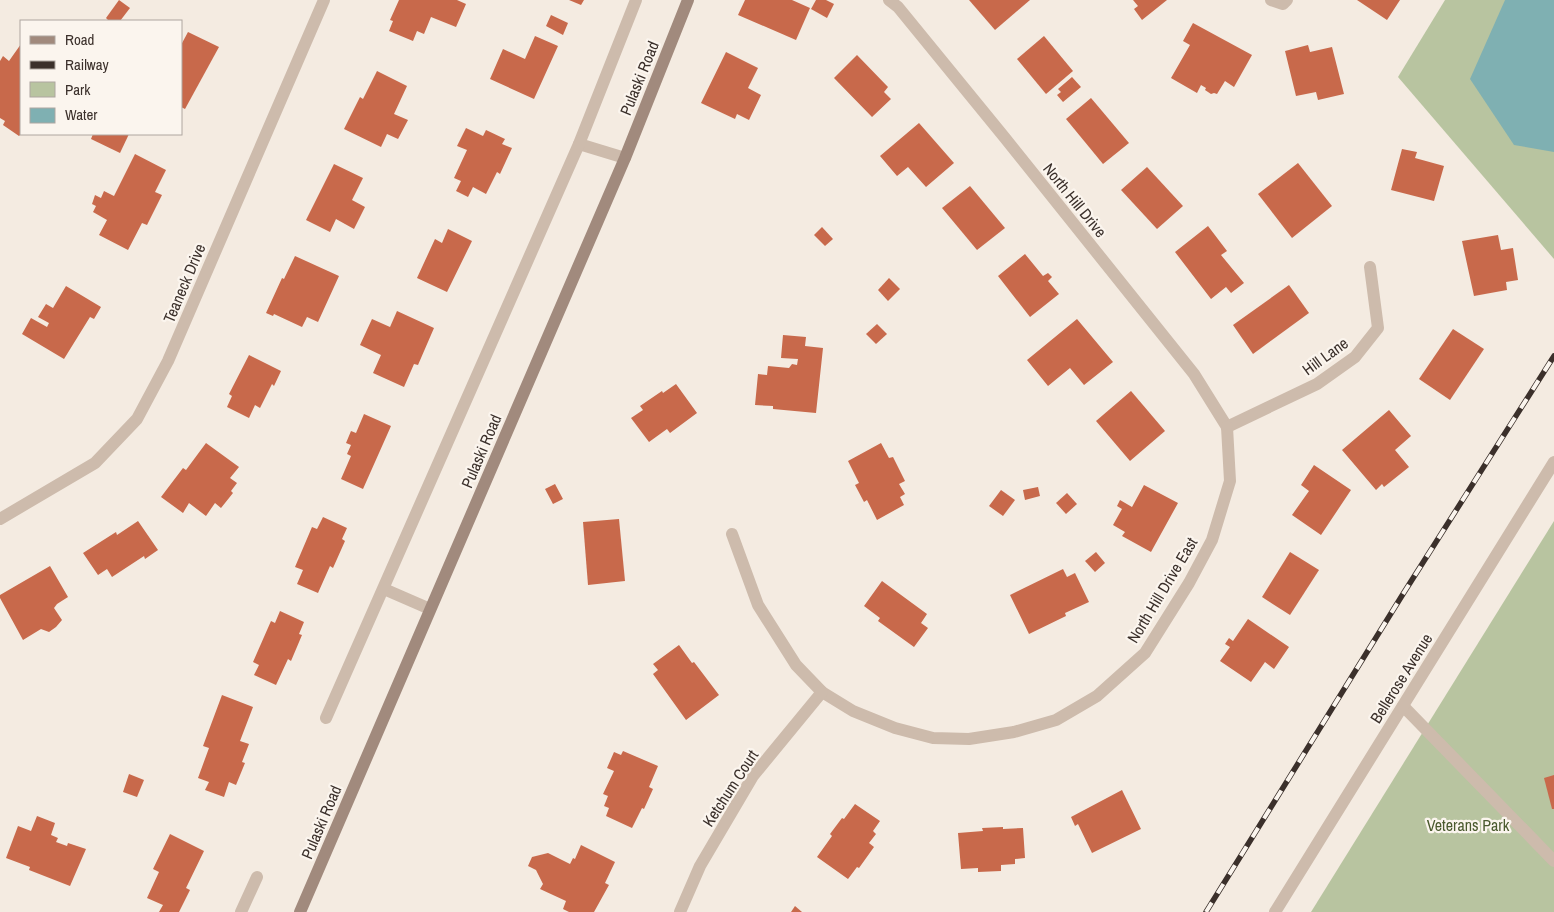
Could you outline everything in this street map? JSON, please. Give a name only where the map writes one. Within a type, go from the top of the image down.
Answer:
[{"type":"main road","name":"Pulaski Road","points":[[300,912],[625,158],[688,0]]},
{"type":"street","name":"Teaneck Drive","points":[[0,519],[95,463],[138,419],[168,361],[324,0]]},
{"type":"street","points":[[326,718],[579,144],[636,0]]},
{"type":"street","name":"North Hill Drive","points":[[889,0],[898,7],[1188,366],[1227,426]]},
{"type":"street","points":[[1271,0],[1283,4],[1287,0]]},
{"type":"street","points":[[579,144],[625,158]]},
{"type":"street","name":"Hill Lane","points":[[1227,426],[1317,384],[1356,357],[1378,328],[1370,267]]},
{"type":"street","name":"North Hill Drive East","points":[[732,534],[758,606],[796,665],[822,692],[853,711],[895,728],[933,738],[970,739],[1014,732],[1056,720],[1097,696],[1145,652],[1190,583],[1212,540],[1230,481],[1227,426]]},
{"type":"street","name":"Bellerose Avenue","points":[[1275,912],[1554,462]]},
{"type":"street","points":[[384,589],[430,609]]},
{"type":"street","name":"Ketchum Court","points":[[680,912],[700,866],[753,776],[822,692]]},
{"type":"street","points":[[1403,706],[1554,861]]},
{"type":"street","points":[[241,912],[257,877]]},
{"type":"green space","points":[[1445,0],[1554,0],[1554,259],[1398,77]]},
{"type":"green space","name":"Veterans Park","points":[[1554,521],[1554,912],[1311,912]]},
{"type":"water","points":[[1505,0],[1554,0],[1554,152],[1514,145],[1470,79]]},
{"type":"building","points":[[119,0],[130,8],[121,20],[108,20],[106,18]]},
{"type":"building","points":[[399,0],[457,0],[466,4],[456,27],[431,17],[424,34],[417,31],[413,41],[389,31],[393,21],[390,20]]},
{"type":"building","points":[[569,0],[584,0],[581,5]]},
{"type":"building","points":[[745,0],[792,0],[810,8],[796,40],[738,15]]},
{"type":"building","points":[[816,0],[826,0],[834,4],[827,18],[811,9]]},
{"type":"building","points":[[969,0],[1030,0],[995,30]]},
{"type":"building","points":[[1133,0],[1167,0],[1142,20],[1134,9],[1138,6]]},
{"type":"building","points":[[1357,0],[1400,0],[1387,20]]},
{"type":"building","points":[[551,15],[568,23],[563,35],[546,26]]},
{"type":"building","points":[[1193,23],[1252,55],[1234,87],[1225,81],[1217,94],[1211,94],[1201,85],[1197,93],[1171,78],[1190,45],[1183,41]]},
{"type":"building","points":[[188,32],[219,47],[185,109],[182,108],[182,43]]},
{"type":"building","points":[[535,36],[558,46],[534,99],[490,79],[503,49],[525,59]]},
{"type":"building","points":[[1044,36],[1073,71],[1046,94],[1017,59]]},
{"type":"building","points":[[20,45],[19,136],[3,125],[5,121],[0,118],[0,61],[3,56],[9,61]]},
{"type":"building","points":[[1308,45],[1310,52],[1332,47],[1344,94],[1318,100],[1316,92],[1296,96],[1285,51]]},
{"type":"building","points":[[726,52],[758,68],[748,88],[761,95],[749,120],[737,114],[735,119],[701,103]]},
{"type":"building","points":[[857,55],[888,87],[884,92],[891,99],[872,117],[834,78]]},
{"type":"building","points":[[377,71],[407,86],[394,114],[408,120],[398,139],[387,134],[381,147],[344,129],[360,97],[363,99]]},
{"type":"building","points":[[1072,77],[1081,87],[1063,102],[1057,95],[1061,92],[1058,89]]},
{"type":"building","points":[[1091,98],[1129,143],[1103,164],[1066,119]]},
{"type":"building","points":[[919,123],[954,163],[926,187],[908,167],[897,176],[880,156]]},
{"type":"building","points":[[466,128],[483,136],[486,130],[505,139],[502,144],[512,148],[500,174],[497,172],[486,194],[473,187],[468,197],[456,191],[461,181],[454,178],[467,150],[457,146]]},
{"type":"building","points":[[93,135],[129,135],[120,153],[91,139]]},
{"type":"building","points":[[1402,149],[1417,152],[1415,158],[1444,166],[1434,201],[1391,190]]},
{"type":"building","points":[[135,154],[166,170],[155,192],[162,195],[147,225],[142,223],[128,250],[99,235],[107,220],[93,212],[96,206],[92,204],[95,195],[101,198],[104,191],[114,196]]},
{"type":"building","points":[[1298,163],[1332,206],[1292,238],[1258,194]]},
{"type":"building","points":[[334,164],[363,178],[352,200],[365,207],[354,229],[336,219],[330,232],[306,220]]},
{"type":"building","points":[[1147,167],[1183,206],[1157,229],[1121,190]]},
{"type":"building","points":[[970,186],[1005,228],[977,250],[942,208]]},
{"type":"building","points":[[1208,226],[1227,251],[1221,255],[1244,283],[1231,293],[1226,287],[1211,299],[1175,252]]},
{"type":"building","points":[[822,227],[833,239],[825,246],[814,235]]},
{"type":"building","points":[[448,229],[472,241],[447,292],[417,278],[435,239],[442,243]]},
{"type":"building","points":[[1498,235],[1501,250],[1513,248],[1518,280],[1506,282],[1507,290],[1474,296],[1462,241]]},
{"type":"building","points":[[1025,254],[1043,276],[1048,273],[1052,277],[1048,281],[1059,294],[1030,317],[998,276]]},
{"type":"building","points":[[295,256],[339,276],[318,322],[307,317],[302,327],[274,314],[273,316],[266,313],[282,278],[284,279]]},
{"type":"building","points":[[889,278],[900,289],[888,301],[878,290]]},
{"type":"building","points":[[1289,285],[1309,313],[1253,354],[1233,325]]},
{"type":"building","points":[[66,286],[101,307],[94,319],[90,317],[64,359],[22,334],[31,318],[47,327],[49,323],[38,317],[46,304],[53,308]]},
{"type":"building","points":[[397,311],[434,328],[418,365],[414,364],[404,387],[373,373],[381,355],[360,345],[372,319],[390,327]]},
{"type":"building","points":[[1077,319],[1113,362],[1084,385],[1070,368],[1048,386],[1027,360]]},
{"type":"building","points":[[877,324],[887,334],[876,344],[866,334]]},
{"type":"building","points":[[1453,329],[1484,349],[1450,400],[1419,379]]},
{"type":"building","points":[[783,335],[806,337],[805,346],[823,348],[816,413],[773,409],[773,406],[755,405],[758,374],[767,375],[768,366],[789,368],[792,364],[797,365],[798,359],[781,358]]},
{"type":"building","points":[[249,355],[281,371],[260,408],[255,405],[249,418],[227,407],[232,396],[229,394]]},
{"type":"building","points":[[676,384],[697,413],[670,433],[667,429],[649,442],[631,418],[643,410],[640,406]]},
{"type":"building","points":[[1131,391],[1165,431],[1130,461],[1096,421]]},
{"type":"building","points":[[1389,410],[1411,436],[1395,450],[1409,467],[1384,487],[1382,484],[1376,490],[1342,450]]},
{"type":"building","points":[[364,414],[391,426],[363,489],[341,479],[351,456],[347,454],[351,445],[346,443],[351,431],[356,433]]},
{"type":"building","points":[[206,443],[239,467],[230,478],[237,483],[231,491],[233,493],[221,508],[215,503],[206,516],[189,503],[183,513],[161,497],[183,468],[186,470]]},
{"type":"building","points":[[881,443],[889,458],[893,457],[905,481],[899,484],[905,494],[900,497],[904,505],[877,520],[867,500],[864,502],[855,485],[859,483],[848,461]]},
{"type":"building","points":[[1314,465],[1351,490],[1321,535],[1292,515],[1309,491],[1301,485]]},
{"type":"building","points":[[555,484],[563,499],[553,504],[545,489]]},
{"type":"building","points":[[1144,485],[1178,503],[1151,552],[1122,536],[1125,532],[1113,525],[1122,509],[1117,506],[1120,500],[1132,507]]},
{"type":"building","points":[[1038,487],[1040,496],[1025,500],[1023,490]]},
{"type":"building","points":[[1001,490],[1015,500],[1003,516],[989,506]]},
{"type":"building","points":[[1067,493],[1077,504],[1066,514],[1056,503]]},
{"type":"building","points":[[323,517],[347,528],[342,539],[345,541],[333,568],[330,566],[318,593],[297,584],[303,570],[295,567],[312,527],[317,529]]},
{"type":"building","points":[[619,519],[625,581],[588,585],[583,522]]},
{"type":"building","points":[[138,521],[158,550],[145,559],[144,556],[112,577],[107,569],[98,575],[83,553],[116,532],[117,535]]},
{"type":"building","points":[[1096,552],[1105,563],[1095,572],[1085,561]]},
{"type":"building","points":[[1290,552],[1319,570],[1290,615],[1262,597]]},
{"type":"building","points":[[50,566],[68,597],[54,608],[62,620],[49,632],[41,629],[23,640],[0,595]]},
{"type":"building","points":[[1063,569],[1067,577],[1075,573],[1089,602],[1065,613],[1066,616],[1029,634],[1010,595]]},
{"type":"building","points":[[882,581],[927,614],[921,623],[928,628],[914,647],[878,621],[880,618],[864,606]]},
{"type":"building","points":[[280,611],[304,622],[299,634],[302,635],[291,661],[288,659],[276,685],[254,675],[259,665],[253,662],[271,621],[275,623]]},
{"type":"building","points":[[1248,619],[1289,647],[1274,669],[1265,662],[1251,682],[1220,661],[1230,647],[1225,644],[1229,638],[1233,641]]},
{"type":"building","points":[[679,645],[719,695],[686,720],[653,674],[658,670],[653,664]]},
{"type":"building","points":[[222,695],[253,707],[240,741],[249,744],[242,762],[245,763],[236,785],[229,782],[224,797],[205,790],[209,782],[198,778],[209,748],[203,746]]},
{"type":"building","points":[[623,751],[658,766],[649,787],[653,789],[644,809],[642,808],[632,828],[606,816],[609,808],[604,806],[608,796],[603,794],[614,771],[607,768],[614,752],[621,755]]},
{"type":"building","points":[[129,774],[144,780],[137,797],[123,792]]},
{"type":"building","points":[[1554,775],[1554,809],[1552,809],[1544,778]]},
{"type":"building","points":[[1122,790],[1141,829],[1092,853],[1078,824],[1075,826],[1071,817]]},
{"type":"building","points":[[855,804],[880,821],[873,831],[876,834],[869,843],[874,847],[859,868],[857,867],[848,879],[817,857],[832,836],[830,834]]},
{"type":"building","points":[[37,816],[55,823],[51,835],[58,838],[56,842],[67,846],[68,843],[86,849],[70,886],[29,870],[30,867],[6,858],[18,826],[31,831]]},
{"type":"building","points":[[1003,827],[1003,829],[1023,828],[1025,858],[1015,859],[1015,864],[1001,865],[1001,871],[978,872],[978,868],[961,869],[958,833],[983,831],[982,828]]},
{"type":"building","points":[[170,834],[204,851],[186,888],[190,890],[179,912],[159,912],[163,905],[147,898],[159,872],[153,869]]},
{"type":"building","points":[[581,845],[615,862],[605,883],[609,885],[594,912],[569,912],[563,909],[566,901],[540,889],[543,884],[536,870],[528,866],[532,857],[548,853],[570,864],[573,858],[575,859]]},
{"type":"building","points":[[795,906],[802,912],[791,912]]},
{"type":"railway","points":[[1206,912],[1403,594],[1554,356]]}]
